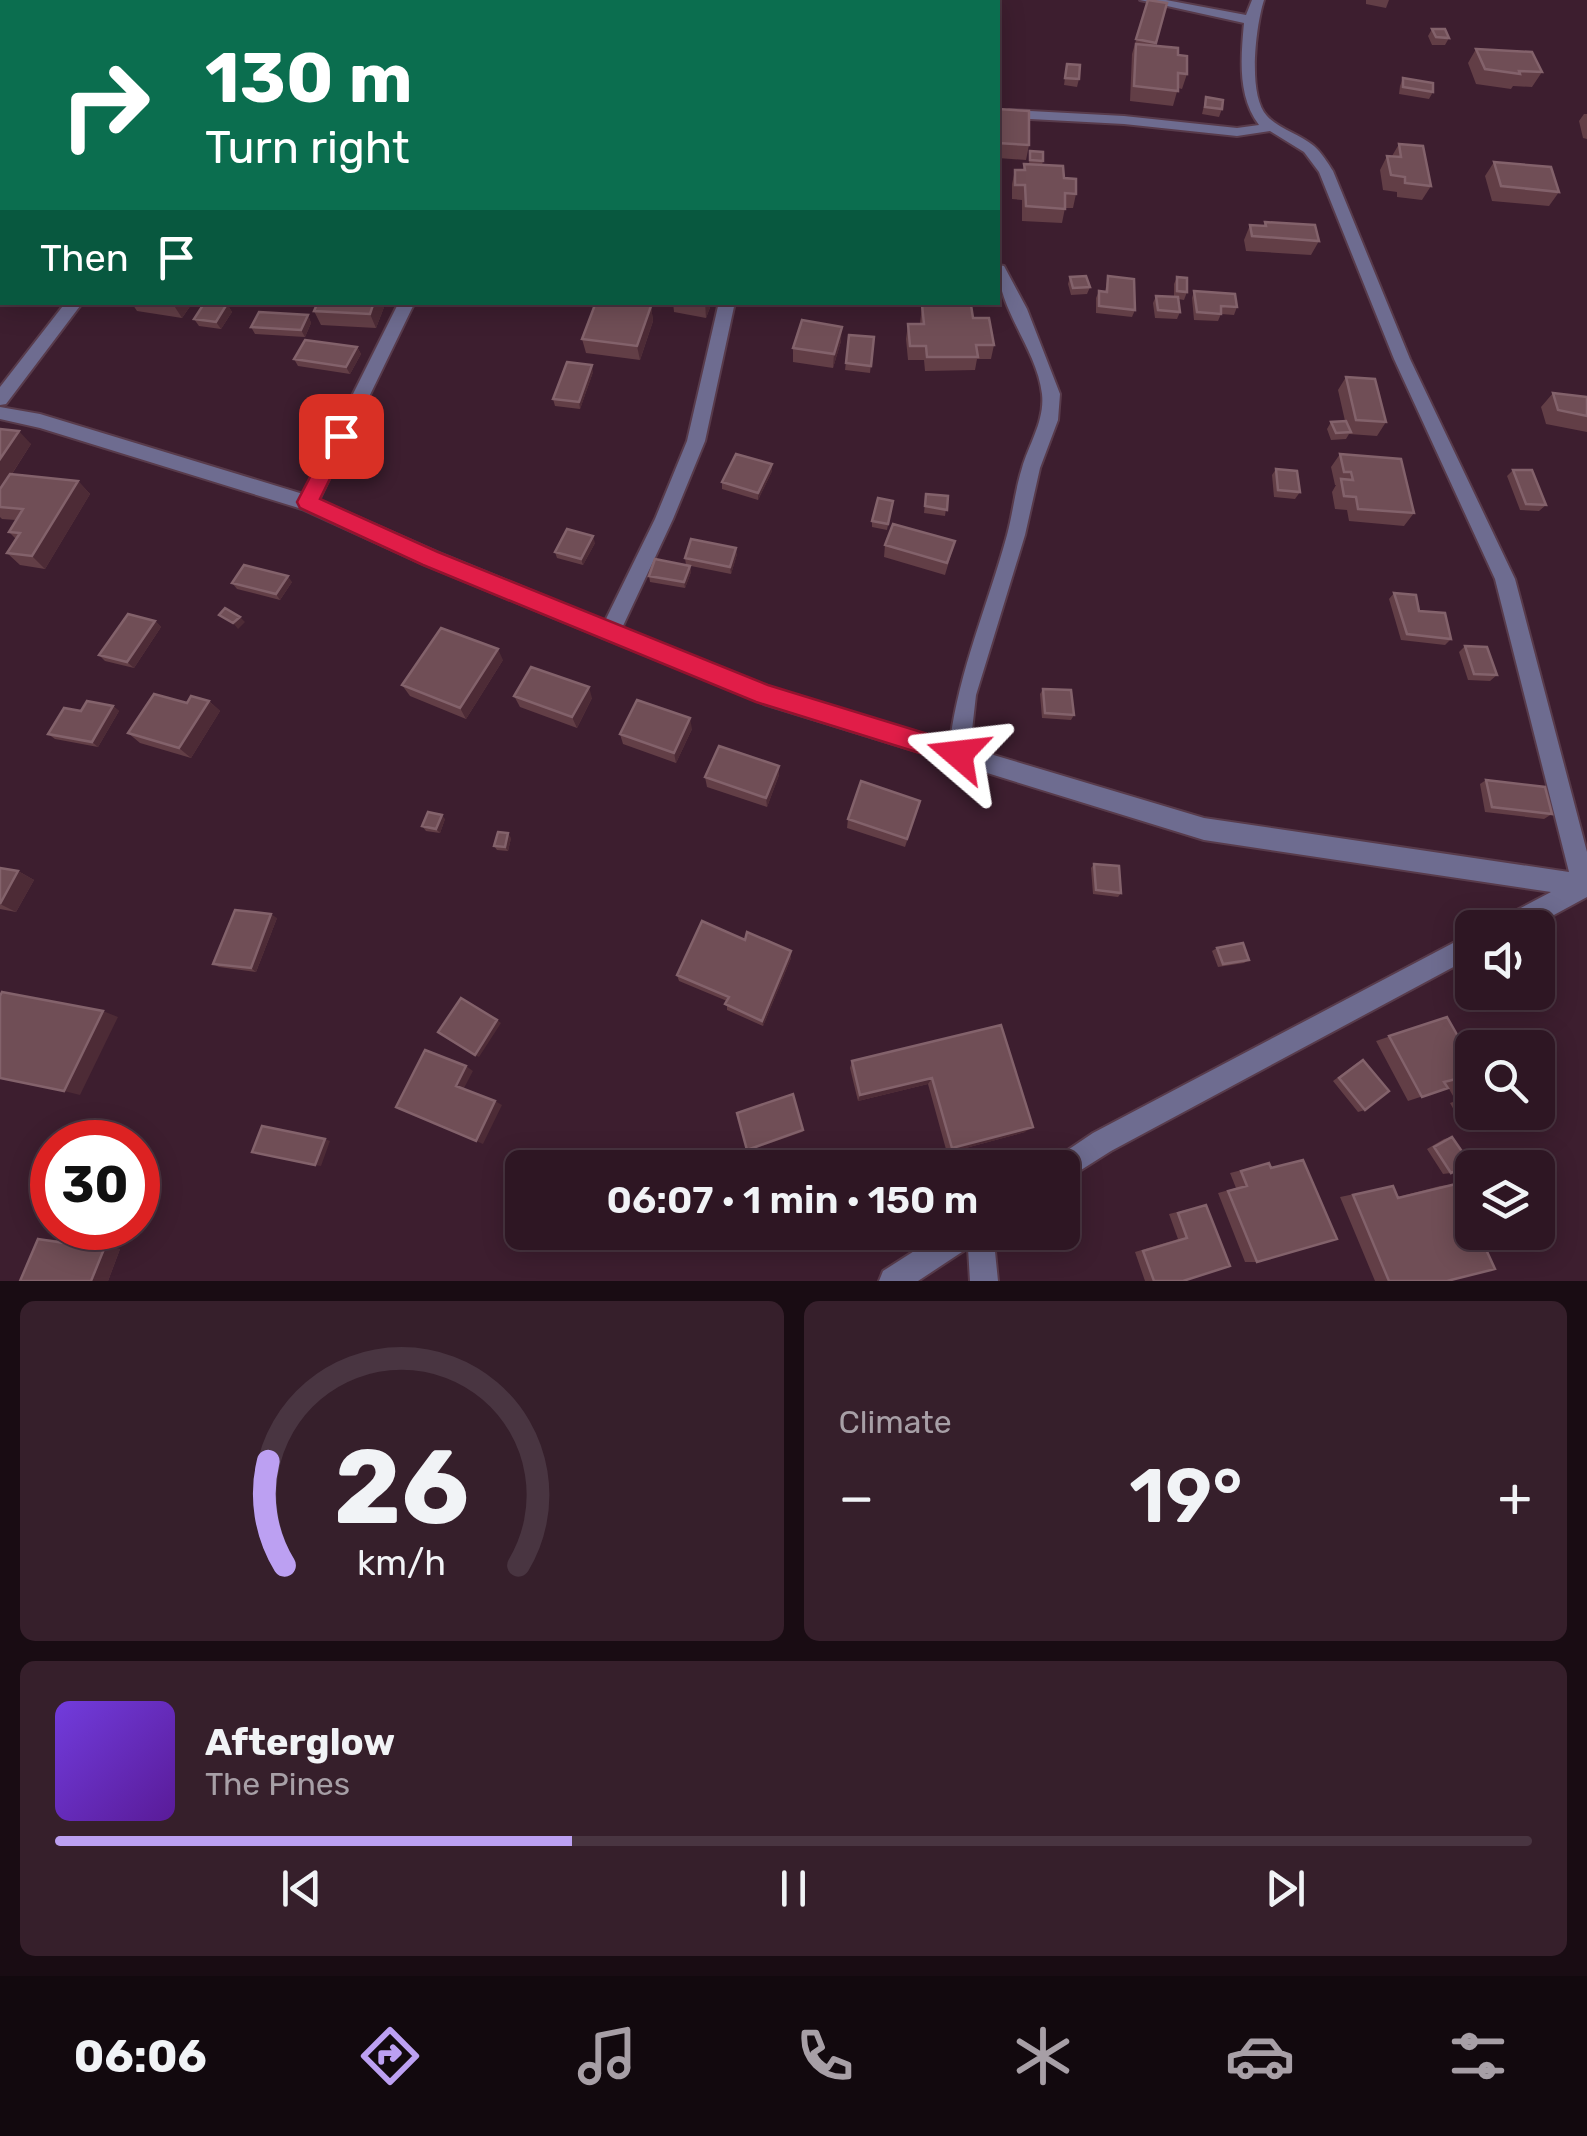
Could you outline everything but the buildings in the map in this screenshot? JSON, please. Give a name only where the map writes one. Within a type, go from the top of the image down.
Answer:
[{"type":"street","points":[[1146,0],[1251,20]]},
{"type":"street","points":[[1258,0],[1251,20],[1248,79],[1255,108],[1270,126],[1309,149],[1326,170],[1402,360],[1505,579],[1585,886]]},
{"type":"street","points":[[1009,114],[1124,120],[1237,132],[1270,126]]},
{"type":"street","points":[[958,754],[966,694],[1016,535],[1031,468],[1049,420],[1050,394],[1044,373],[1000,274]]},
{"type":"street","points":[[0,399],[73,305]]},
{"type":"street","points":[[308,502],[406,305]]},
{"type":"street","points":[[610,632],[664,519],[696,440],[727,305]]},
{"type":"street","points":[[0,413],[203,468],[308,502],[764,695],[1204,829],[1585,886]]},
{"type":"street","points":[[1540,910],[1585,886]]},
{"type":"street","points":[[1080,1157],[1455,954]]},
{"type":"street","points":[[893,1281],[941,1250]]},
{"type":"street","points":[[981,1250],[984,1281]]},
{"type":"route","points":[[341,436],[308,502],[430,558],[764,695],[958,754]]}]
